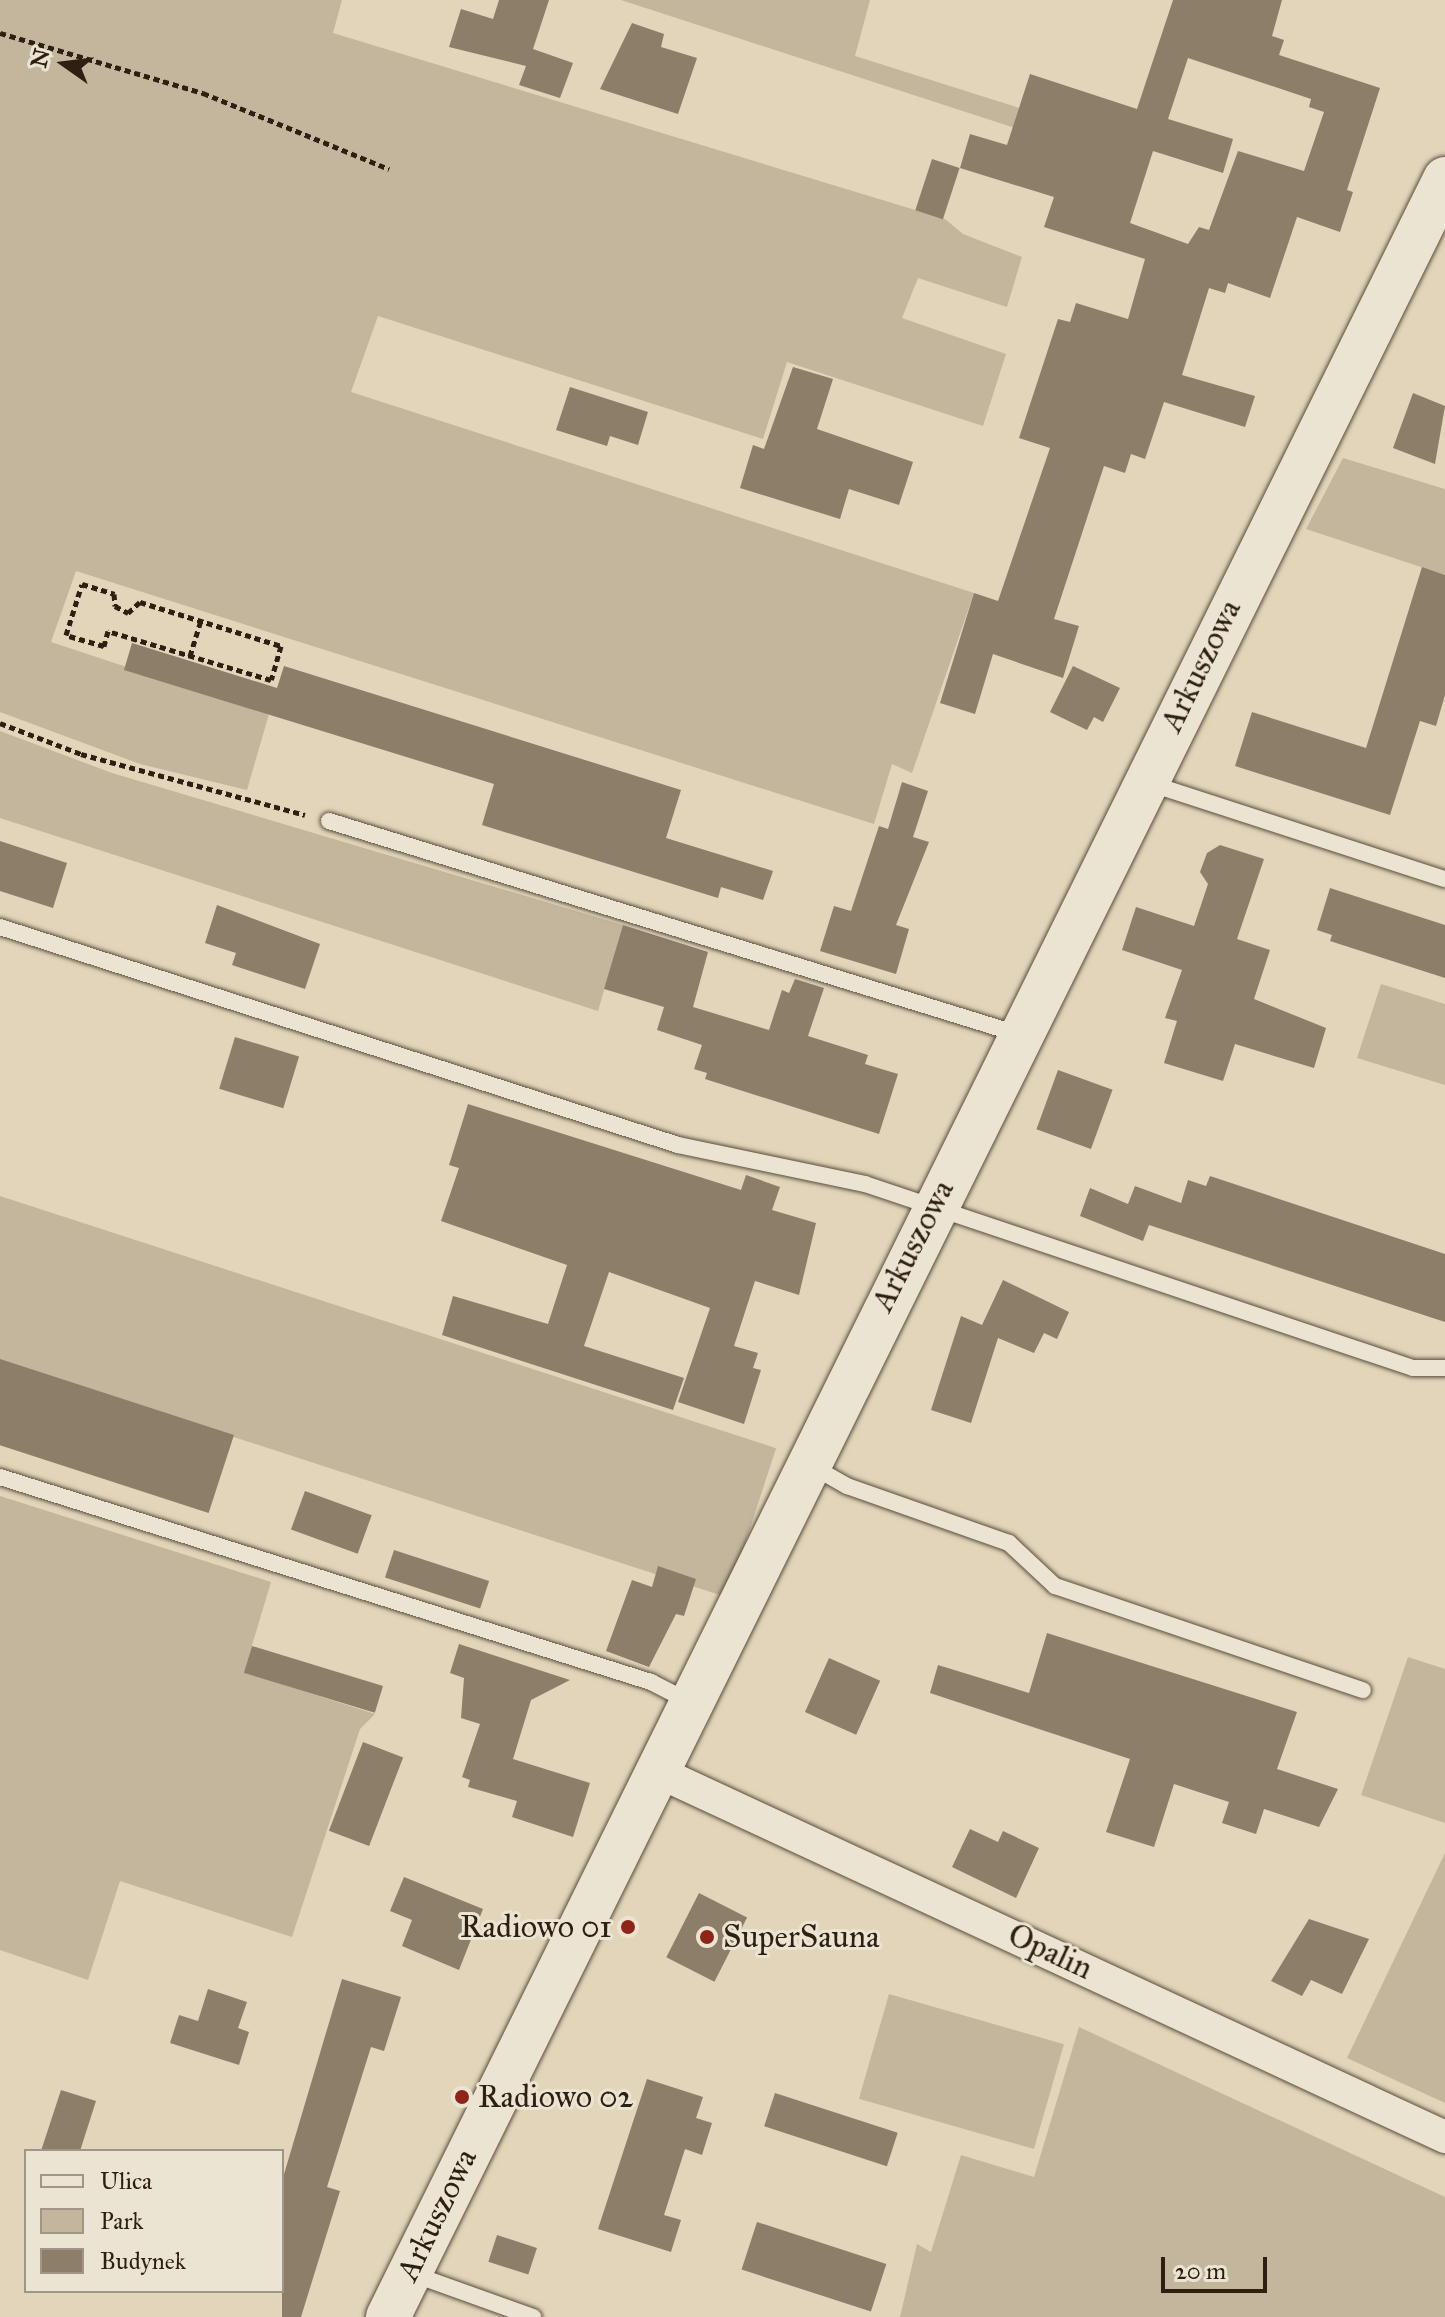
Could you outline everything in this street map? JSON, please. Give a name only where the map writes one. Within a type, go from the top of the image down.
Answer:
[{"type":"main road","name":"Arkuszowa","points":[[388,2317],[805,1462],[1445,179]]},
{"type":"street","name":"Opalin","points":[[654,1770],[1445,2137]]},
{"type":"lane","points":[[1144,781],[1445,879]]},
{"type":"lane","points":[[329,821],[1018,1034]]},
{"type":"lane","points":[[0,927],[678,1145],[761,1158],[933,1208],[1413,1368],[1445,1368]]},
{"type":"lane","points":[[805,1462],[847,1486],[1009,1543],[1055,1586],[1363,1690]]},
{"type":"lane","points":[[0,1477],[651,1682],[688,1701]]},
{"type":"lane","points":[[409,2273],[533,2317]]},
{"type":"path","points":[[0,33],[203,93],[389,169]]},
{"type":"path","points":[[82,584],[114,594],[115,606],[128,613],[140,602],[201,621],[281,646],[271,680],[108,631],[104,646],[66,635],[82,584]]},
{"type":"path","points":[[190,656],[201,621]]},
{"type":"path","points":[[0,723],[138,772],[329,821]]},
{"type":"green space","points":[[0,0],[342,0],[333,33],[945,219],[963,234],[1022,257],[1007,307],[918,278],[902,318],[1006,354],[983,426],[787,362],[763,439],[378,316],[351,392],[974,593],[912,773],[892,764],[874,824],[76,571],[51,642],[269,714],[247,790],[140,764],[0,712]]},
{"type":"green space","points":[[621,0],[870,0],[855,56],[1070,124],[1064,144]]},
{"type":"green space","points":[[1343,458],[1445,489],[1445,575],[1306,529]]},
{"type":"green space","points":[[0,731],[112,773],[623,925],[598,1011],[0,818]]},
{"type":"green space","points":[[1381,984],[1445,1004],[1445,1085],[1357,1058]]},
{"type":"green space","points":[[0,1196],[776,1448],[728,1597],[0,1361]]},
{"type":"green space","points":[[0,1496],[271,1582],[244,1672],[375,1714],[360,1729],[292,1937],[120,1881],[88,1980],[0,1950]]},
{"type":"green space","points":[[1408,1657],[1445,1669],[1445,1823],[1361,1795]]},
{"type":"green space","points":[[1445,1853],[1445,2103],[1347,2058]]},
{"type":"green space","points":[[889,1994],[1064,2044],[1034,2149],[859,2099]]},
{"type":"green space","points":[[1079,2027],[1445,2197],[1445,2317],[900,2317],[917,2244],[931,2252],[961,2155],[1034,2177]]},
{"type":"building","points":[[499,0],[549,0],[533,49],[573,63],[560,98],[519,85],[526,66],[449,47],[461,9],[493,19]]},
{"type":"building","points":[[1173,0],[1282,0],[1272,36],[1284,40],[1279,55],[1380,88],[1347,190],[1353,192],[1340,232],[1297,217],[1270,298],[1228,283],[1225,293],[1209,288],[1182,375],[1255,396],[1245,427],[1164,402],[1145,459],[1131,454],[1125,473],[1104,466],[1054,619],[1079,626],[1063,678],[993,654],[975,714],[940,703],[974,593],[998,601],[1050,448],[1019,438],[1058,319],[1070,322],[1076,303],[1128,319],[1145,259],[1044,227],[1054,197],[960,168],[970,134],[1007,145],[1030,74],[1137,109]],"holes":[[[1188,58],[1311,99],[1309,107],[1324,112],[1304,171],[1238,151],[1209,230],[1199,227],[1188,244],[1130,223],[1153,151],[1223,173],[1233,139],[1168,119]]]},
{"type":"building","points":[[632,23],[664,34],[661,47],[697,58],[678,114],[600,89]]},
{"type":"building","points":[[932,159],[960,168],[943,219],[915,210]]},
{"type":"building","points":[[793,367],[833,379],[817,429],[913,462],[899,505],[849,489],[840,519],[740,488],[753,445],[764,449]]},
{"type":"building","points":[[570,387],[648,412],[638,445],[610,436],[607,446],[556,430]]},
{"type":"building","points":[[1413,393],[1445,406],[1435,464],[1393,448]]},
{"type":"building","points":[[1422,567],[1445,575],[1445,695],[1436,726],[1420,721],[1390,815],[1235,766],[1252,712],[1366,748]]},
{"type":"building","points":[[132,643],[277,688],[284,666],[681,790],[666,838],[773,871],[763,900],[721,887],[718,898],[482,825],[494,784],[124,670]]},
{"type":"building","points":[[1073,666],[1120,688],[1103,722],[1094,717],[1087,730],[1050,712]]},
{"type":"building","points":[[902,782],[928,791],[913,837],[929,842],[896,925],[909,929],[896,974],[820,951],[834,906],[851,911],[879,826],[888,829]]},
{"type":"building","points":[[0,841],[67,863],[53,908],[0,891]]},
{"type":"building","points":[[1220,845],[1264,859],[1237,939],[1270,950],[1254,999],[1326,1028],[1314,1068],[1235,1044],[1223,1081],[1164,1063],[1177,1021],[1165,1018],[1182,970],[1122,950],[1136,907],[1194,926],[1208,884],[1200,872],[1207,853]]},
{"type":"building","points":[[1330,888],[1445,925],[1445,978],[1330,941],[1332,935],[1317,930]]},
{"type":"building","points":[[217,905],[320,944],[305,989],[232,965],[236,953],[205,943]]},
{"type":"building","points":[[623,925],[708,952],[693,1007],[769,1030],[782,990],[789,993],[795,979],[824,988],[808,1036],[868,1055],[865,1064],[898,1074],[879,1134],[705,1079],[707,1073],[694,1069],[702,1045],[657,1030],[664,1007],[604,989]]},
{"type":"building","points":[[235,1037],[299,1057],[283,1108],[219,1089]]},
{"type":"building","points":[[1058,1070],[1113,1090],[1091,1149],[1036,1129]]},
{"type":"building","points":[[468,1104],[741,1190],[746,1175],[780,1187],[772,1210],[816,1223],[799,1295],[755,1281],[734,1346],[758,1353],[753,1368],[761,1370],[744,1424],[678,1402],[710,1308],[609,1272],[584,1346],[684,1378],[673,1410],[442,1335],[453,1296],[548,1324],[567,1265],[441,1221],[459,1168],[449,1165]]},
{"type":"building","points":[[1210,1176],[1445,1254],[1445,1322],[1149,1225],[1143,1241],[1080,1216],[1090,1188],[1128,1204],[1135,1186],[1181,1203],[1188,1180],[1206,1186]]},
{"type":"building","points":[[1003,1280],[1069,1312],[1057,1339],[1044,1333],[1034,1353],[998,1338],[971,1423],[931,1410],[961,1316],[982,1325]]},
{"type":"building","points":[[0,1359],[234,1435],[209,1513],[0,1445]]},
{"type":"building","points":[[305,1491],[372,1515],[358,1554],[291,1530]]},
{"type":"building","points":[[394,1550],[489,1581],[480,1608],[385,1578]]},
{"type":"building","points":[[658,1566],[696,1579],[684,1616],[676,1614],[649,1667],[606,1651],[632,1580],[652,1587]]},
{"type":"building","points":[[1047,1633],[1297,1712],[1277,1769],[1338,1789],[1319,1827],[1264,1809],[1256,1834],[1222,1823],[1229,1802],[1174,1784],[1154,1847],[1106,1832],[1130,1759],[930,1693],[938,1665],[1029,1693]]},
{"type":"building","points":[[459,1644],[570,1680],[531,1700],[513,1759],[590,1783],[573,1837],[512,1817],[517,1801],[468,1787],[470,1780],[462,1777],[480,1724],[461,1718],[464,1678],[450,1673]]},
{"type":"building","points":[[252,1646],[383,1686],[375,1713],[244,1673]]},
{"type":"building","points":[[829,1658],[880,1681],[856,1735],[805,1712]]},
{"type":"building","points":[[363,1742],[403,1757],[369,1846],[329,1831]]},
{"type":"building","points":[[970,1829],[998,1842],[1003,1831],[1039,1848],[1016,1898],[952,1867]]},
{"type":"building","points":[[404,1877],[483,1909],[459,1970],[402,1946],[412,1920],[390,1911]]},
{"type":"building","name":"SuperSauna","points":[[699,1893],[747,1918],[714,1982],[666,1957]]},
{"type":"building","points":[[1309,1919],[1369,1939],[1342,1994],[1311,1980],[1302,1996],[1271,1981]]},
{"type":"building","points":[[342,1979],[401,1997],[384,2051],[371,2047],[327,2187],[340,2191],[301,2317],[282,2317],[284,2174]]},
{"type":"building","points":[[208,1989],[247,2002],[238,2028],[249,2032],[239,2065],[170,2043],[179,2015],[198,2021]]},
{"type":"building","points":[[647,2079],[703,2097],[696,2118],[712,2123],[702,2155],[685,2149],[664,2215],[681,2220],[671,2252],[598,2229]]},
{"type":"building","points":[[61,2090],[96,2101],[81,2149],[42,2149]]},
{"type":"building","points":[[775,2093],[898,2133],[887,2166],[764,2126]]},
{"type":"building","points":[[757,2222],[886,2264],[871,2312],[742,2270]]},
{"type":"building","points":[[497,2235],[537,2248],[528,2275],[488,2262]]},
{"type":"place","name":"Radiowo 01","points":[[628,1927]]},
{"type":"place","name":"SuperSauna","points":[[707,1937]]},
{"type":"place","name":"Radiowo 02","points":[[462,2097]]}]
